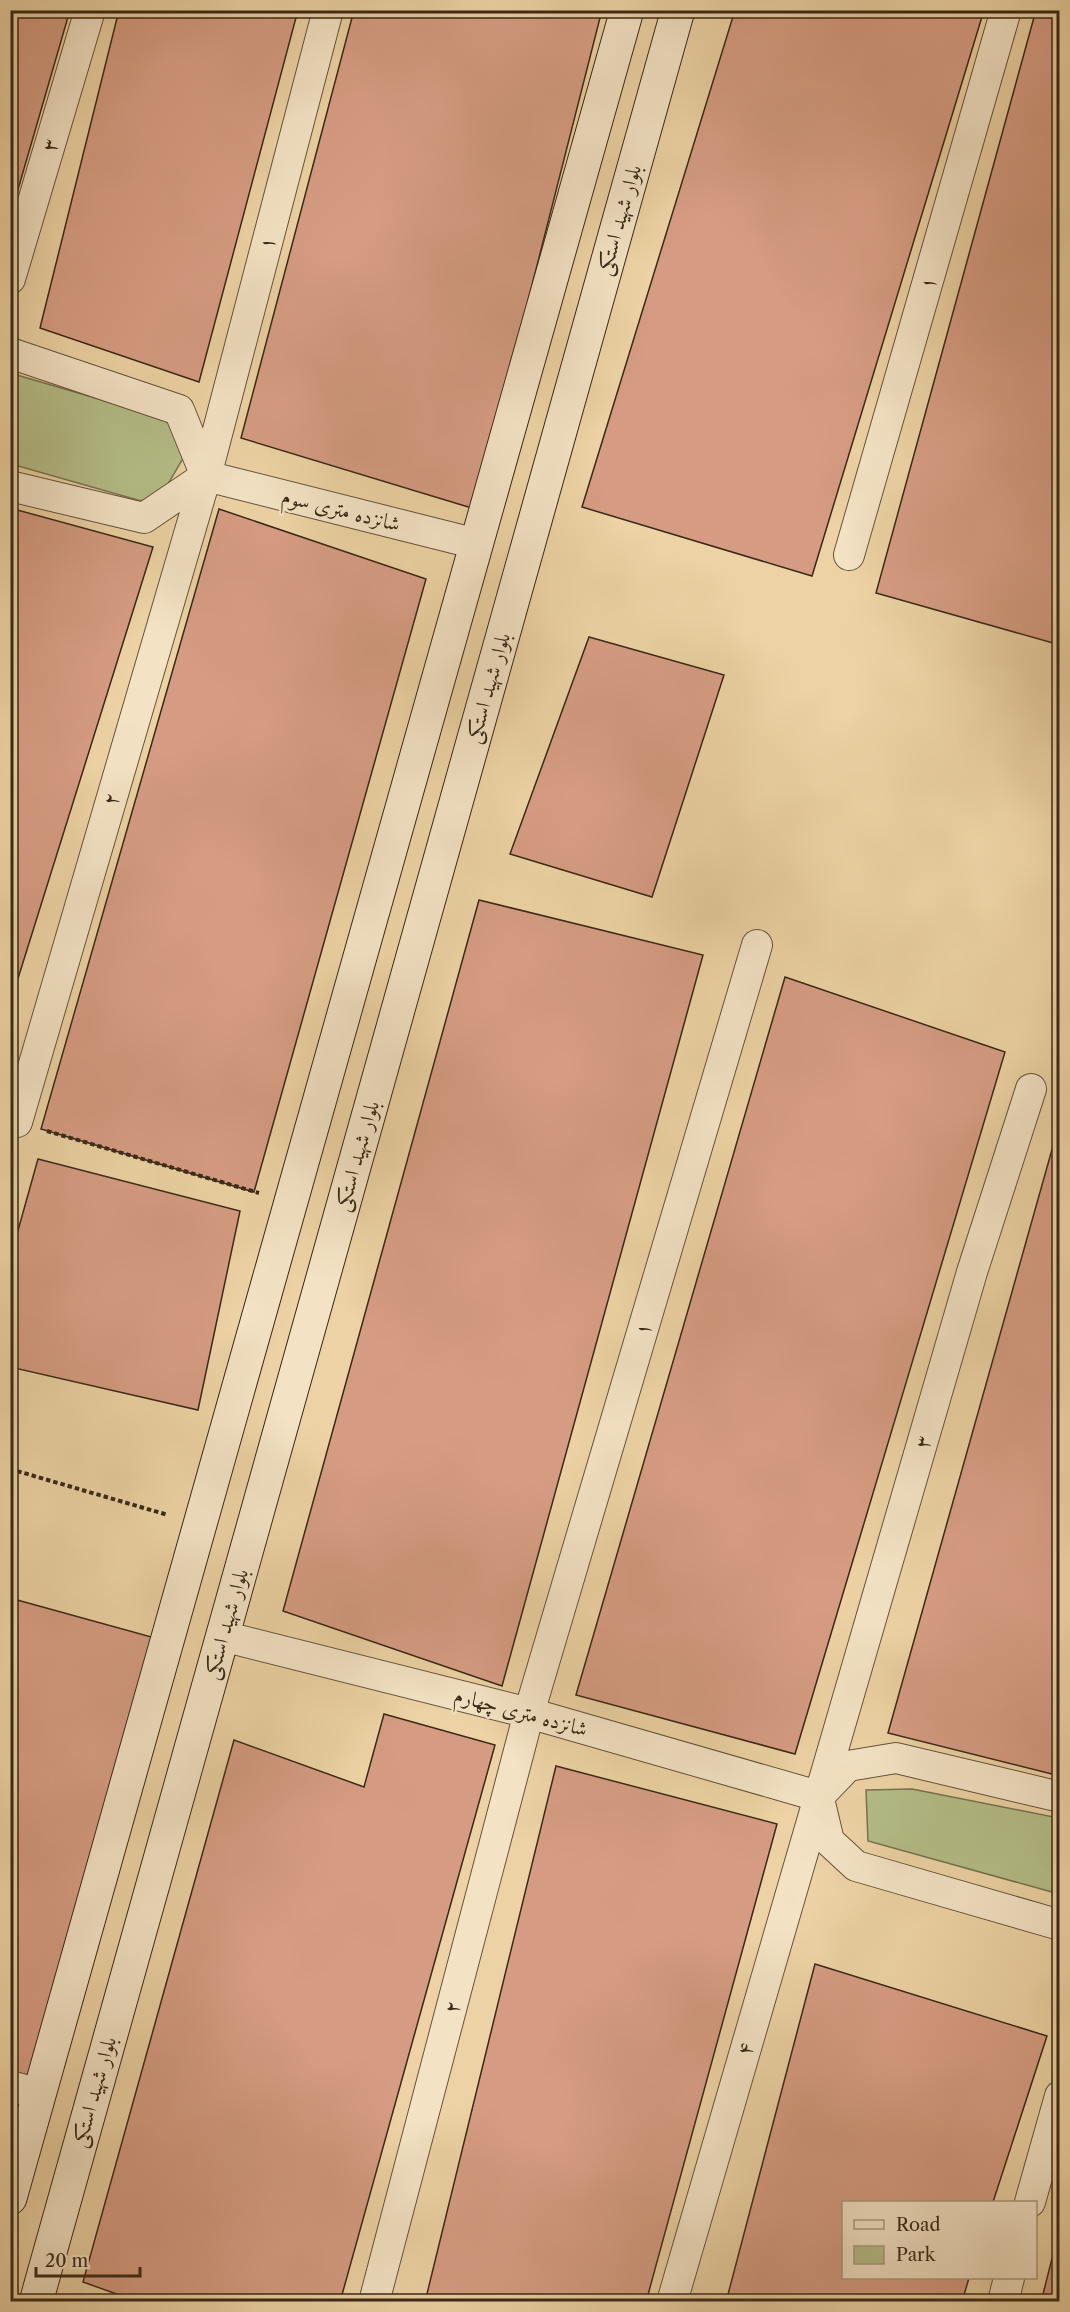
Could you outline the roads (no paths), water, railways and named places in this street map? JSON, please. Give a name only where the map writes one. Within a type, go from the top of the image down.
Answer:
[{"type":"main road","points":[[10,2198],[25,2090],[201,1524],[627,10]]},
{"type":"main road","name":"بلوار شهید استکی","points":[[36,2301],[678,10]]},
{"type":"street","name":"۳","points":[[10,279],[90,10]]},
{"type":"street","name":"۱","points":[[206,476],[328,10]]},
{"type":"street","name":"۱","points":[[849,555],[1006,10]]},
{"type":"street","points":[[10,354],[179,410],[206,476],[144,518],[10,486]]},
{"type":"street","name":"شانزده متری سوم","points":[[206,476],[477,544]]},
{"type":"street","name":"۲","points":[[16,1122],[206,476]]},
{"type":"street","name":"۱","points":[[529,1713],[757,945]]},
{"type":"street","name":"۳","points":[[818,1796],[969,1284],[1031,1089]]},
{"type":"street","name":"شانزده متری چهارم","points":[[222,1636],[529,1713],[818,1796]]},
{"type":"street","name":"۲","points":[[374,2301],[529,1713]]},
{"type":"street","points":[[1059,1797],[896,1758],[848,1766],[818,1796],[829,1841],[856,1866],[1059,1925]]},
{"type":"street","name":"۴","points":[[672,2301],[818,1796]]},
{"type":"street","points":[[1030,2201],[1059,2096]]},
{"type":"street","points":[[1002,2301],[1008,2279]]}]
